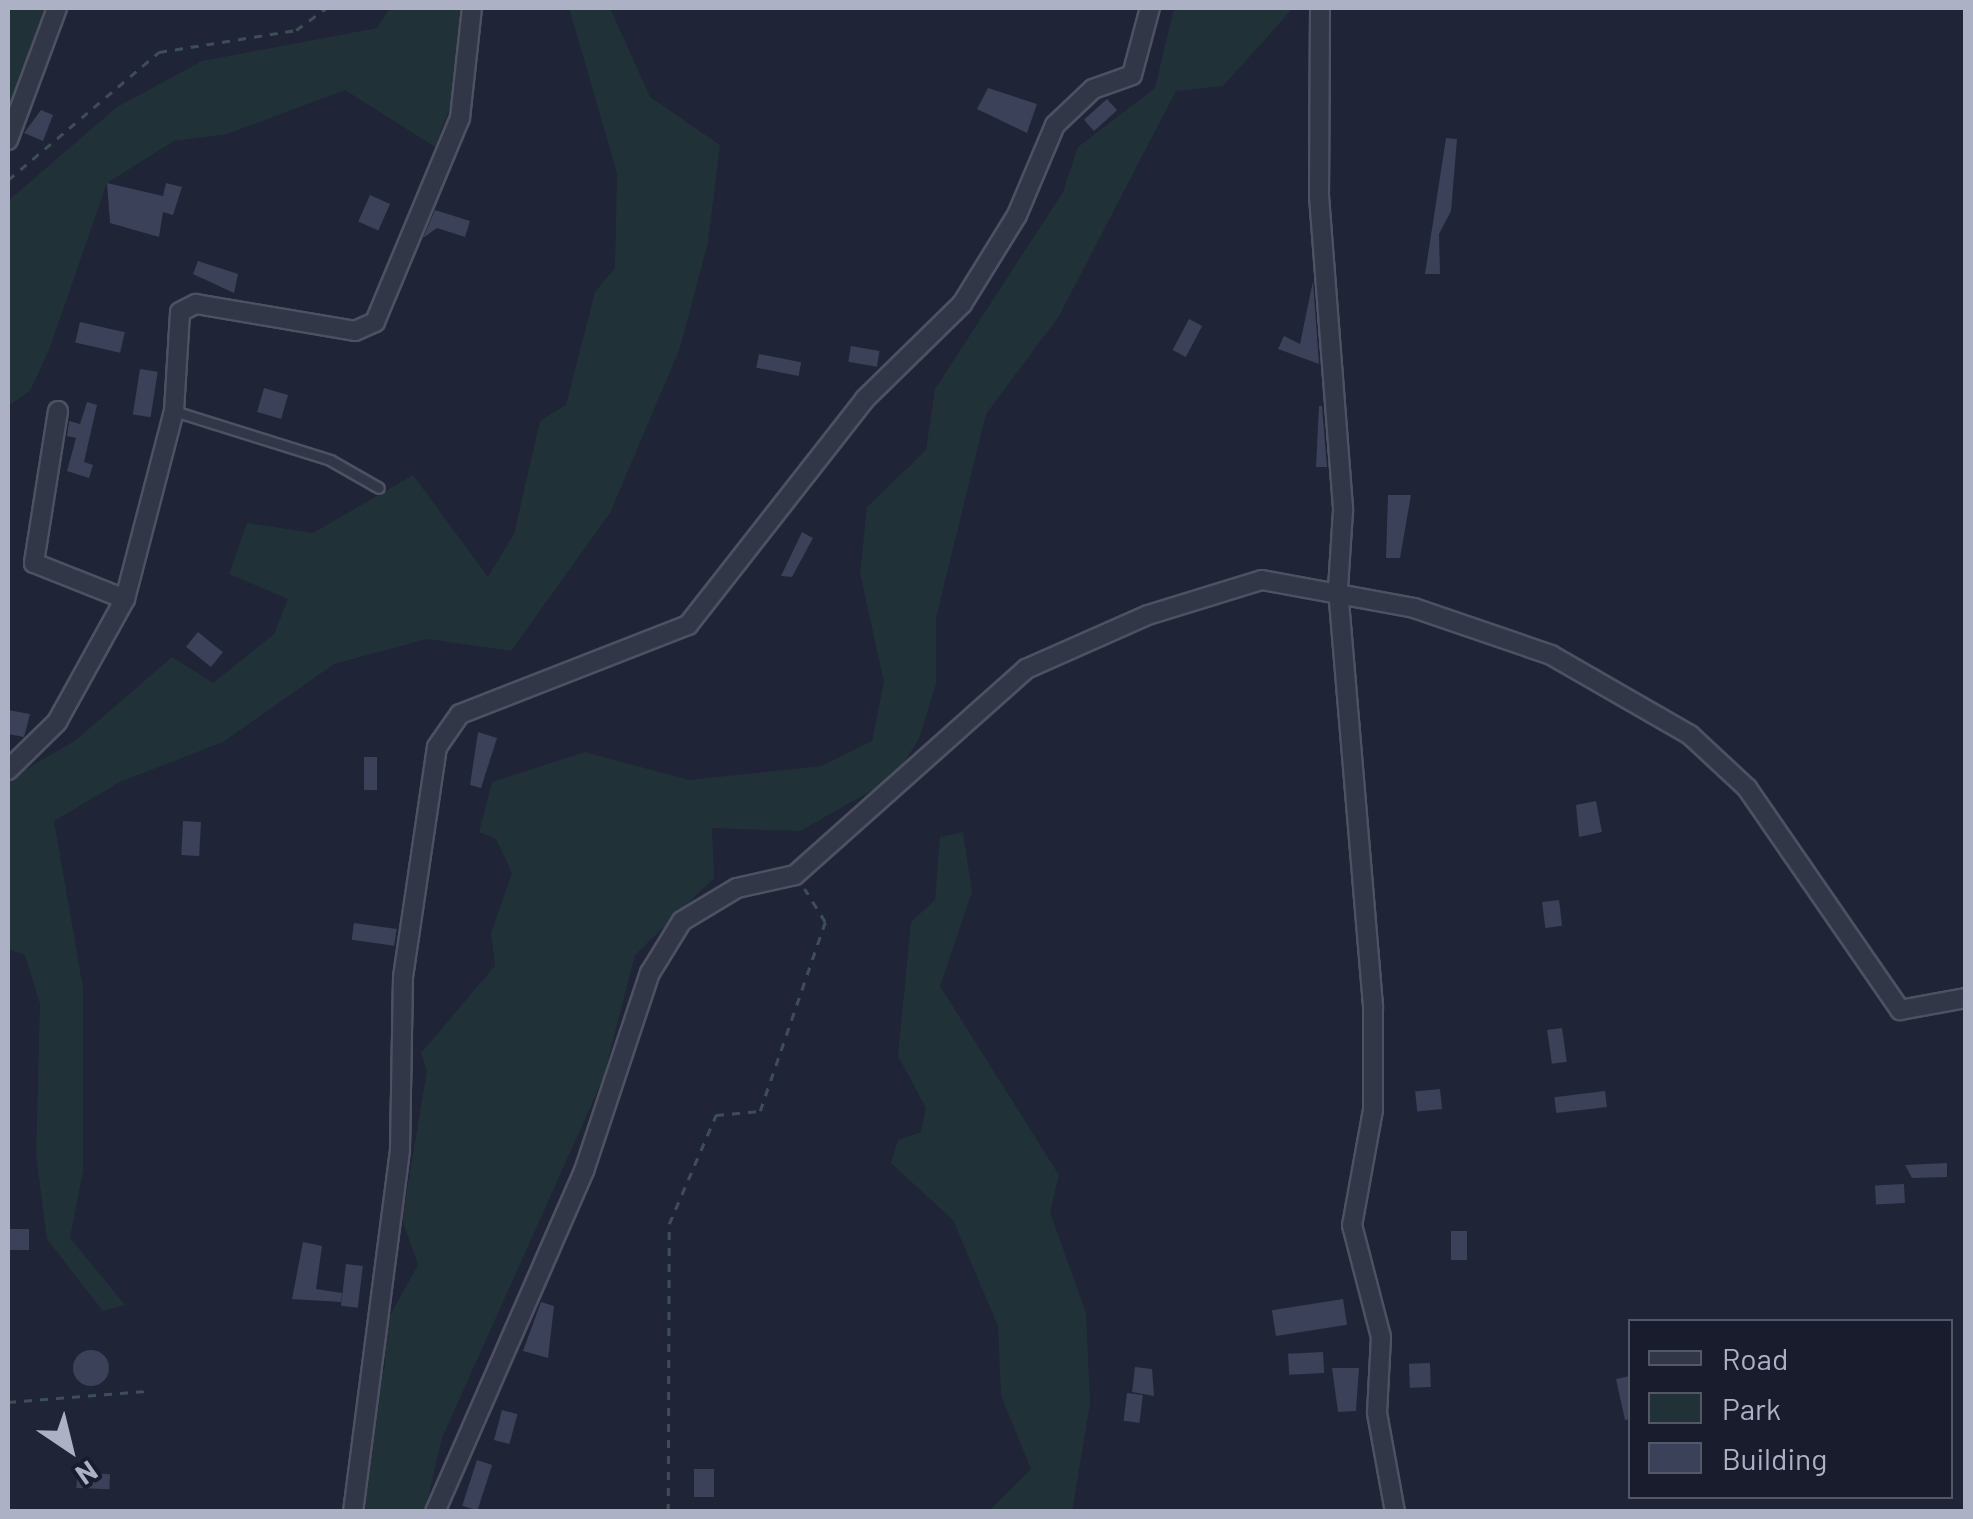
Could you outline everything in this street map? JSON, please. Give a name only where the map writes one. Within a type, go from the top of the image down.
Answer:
[{"type":"street","points":[[8,140],[57,8]]},
{"type":"street","points":[[8,770],[57,722],[124,600],[174,411],[172,330],[196,304],[355,330],[375,322],[460,118],[472,8]]},
{"type":"street","points":[[353,1512],[400,1148],[403,977],[436,748],[460,714],[688,625],[864,399],[962,304],[1017,215],[1055,125],[1093,89],[1132,75],[1150,8]]},
{"type":"street","points":[[1320,8],[1320,196],[1343,512],[1338,590],[1373,1009],[1373,1110],[1352,1225],[1380,1336],[1377,1413],[1395,1512]]},
{"type":"street","points":[[58,411],[34,563],[124,600]]},
{"type":"street","points":[[435,1512],[584,1171],[650,973],[682,920],[737,888],[795,875],[1026,669],[1148,615],[1262,580],[1338,590],[1551,655],[1634,698],[1747,788],[1900,1010],[1966,998]]},
{"type":"lane","points":[[174,411],[330,460],[378,488]]},
{"type":"path","points":[[8,180],[159,52],[296,30],[326,8]]},
{"type":"path","points":[[668,1512],[669,1224],[716,1115],[760,1110],[825,922],[795,875]]},
{"type":"path","points":[[8,1402],[146,1391]]},
{"type":"green space","points":[[8,8],[45,8],[8,109]]},
{"type":"green space","points":[[390,8],[465,8],[461,79],[435,147],[345,90],[227,134],[174,141],[107,183],[49,350],[30,391],[8,406],[8,201],[117,107],[202,61],[377,28]]},
{"type":"green space","points":[[569,8],[610,8],[650,97],[720,145],[708,242],[680,348],[610,513],[511,651],[427,639],[334,664],[223,742],[120,782],[54,821],[83,988],[83,1171],[70,1238],[125,1305],[103,1311],[47,1239],[36,1155],[40,1004],[25,955],[8,949],[8,780],[76,740],[172,657],[213,683],[274,634],[288,599],[229,574],[247,523],[313,533],[413,475],[488,577],[514,534],[540,421],[566,405],[595,292],[615,268],[617,173]]},
{"type":"green space","points":[[1174,8],[1293,8],[1223,86],[1176,91],[1059,316],[986,414],[936,618],[936,684],[919,739],[894,778],[800,831],[712,828],[714,878],[635,955],[603,1079],[442,1438],[425,1511],[366,1511],[358,1471],[385,1364],[382,1330],[418,1265],[402,1219],[427,1071],[421,1053],[495,966],[491,933],[512,873],[496,839],[479,832],[492,782],[585,752],[689,780],[822,766],[872,741],[884,682],[860,573],[867,507],[926,450],[935,389],[1063,192],[1078,147],[1155,88]]},
{"type":"green space","points":[[963,832],[972,892],[940,986],[1059,1175],[1050,1212],[1086,1313],[1090,1403],[1072,1511],[989,1511],[1031,1469],[1001,1396],[998,1326],[953,1220],[891,1163],[898,1140],[921,1132],[926,1108],[898,1056],[911,922],[935,900],[940,837]]},
{"type":"building","points":[[988,88],[1037,104],[1027,133],[977,109]]},
{"type":"building","points":[[1107,99],[1117,110],[1094,131],[1084,120]]},
{"type":"building","points":[[41,110],[53,115],[43,141],[24,133]]},
{"type":"building","points":[[1446,138],[1457,139],[1451,211],[1439,234],[1440,274],[1425,274]]},
{"type":"building","points":[[107,183],[163,196],[166,183],[182,187],[173,215],[163,212],[159,237],[110,223]]},
{"type":"building","points":[[370,195],[390,204],[378,230],[358,221]]},
{"type":"building","points":[[435,210],[470,221],[465,237],[437,228],[423,238]]},
{"type":"building","points":[[198,261],[238,274],[234,293],[193,274]]},
{"type":"building","points":[[1313,281],[1319,364],[1278,349],[1284,336],[1300,344]]},
{"type":"building","points":[[1189,319],[1202,326],[1186,357],[1173,350]]},
{"type":"building","points":[[80,322],[125,332],[120,353],[75,342]]},
{"type":"building","points":[[851,346],[880,351],[877,367],[848,362]]},
{"type":"building","points":[[759,354],[801,362],[799,376],[756,368]]},
{"type":"building","points":[[140,369],[158,372],[151,417],[133,414]]},
{"type":"building","points":[[264,388],[288,395],[281,419],[257,412]]},
{"type":"building","points":[[87,402],[97,405],[84,462],[93,465],[89,478],[67,471],[76,438],[67,436],[69,421],[80,424]]},
{"type":"building","points":[[1322,406],[1327,467],[1316,467]]},
{"type":"building","points":[[1388,495],[1411,495],[1400,558],[1386,558]]},
{"type":"building","points":[[802,532],[813,538],[792,577],[781,576]]},
{"type":"building","points":[[198,632],[223,652],[211,667],[186,647]]},
{"type":"building","points":[[8,710],[30,714],[24,737],[8,734]]},
{"type":"building","points":[[478,732],[497,738],[481,788],[470,785]]},
{"type":"building","points":[[364,757],[377,757],[377,790],[364,790]]},
{"type":"building","points":[[1596,801],[1602,832],[1579,837],[1576,805]]},
{"type":"building","points":[[183,821],[201,822],[199,856],[181,855]]},
{"type":"building","points":[[1559,900],[1562,926],[1545,928],[1542,902]]},
{"type":"building","points":[[354,923],[397,929],[394,946],[352,940]]},
{"type":"building","points":[[1562,1028],[1567,1062],[1552,1064],[1547,1030]]},
{"type":"building","points":[[1440,1089],[1442,1109],[1417,1112],[1415,1092]]},
{"type":"building","points":[[1605,1091],[1607,1107],[1556,1113],[1554,1097]]},
{"type":"building","points":[[1947,1163],[1947,1177],[1912,1178],[1905,1165]]},
{"type":"building","points":[[1904,1184],[1905,1203],[1876,1204],[1875,1186]]},
{"type":"building","points":[[8,1229],[29,1229],[29,1250],[8,1250]]},
{"type":"building","points":[[1451,1231],[1467,1231],[1467,1260],[1451,1260]]},
{"type":"building","points":[[303,1242],[322,1246],[316,1289],[342,1293],[341,1302],[292,1299]]},
{"type":"building","points":[[346,1264],[363,1266],[358,1308],[341,1306]]},
{"type":"building","points":[[1343,1299],[1347,1325],[1276,1336],[1272,1310]]},
{"type":"building","points":[[541,1302],[554,1306],[548,1358],[523,1351]]},
{"type":"building","points":[[91,1350],[104,1355],[109,1368],[104,1381],[91,1386],[78,1381],[73,1368],[78,1355]]},
{"type":"building","points":[[1323,1352],[1324,1373],[1289,1375],[1288,1354]]},
{"type":"building","points":[[1430,1363],[1431,1387],[1410,1388],[1409,1364]]},
{"type":"building","points":[[1135,1367],[1152,1369],[1154,1396],[1132,1392]]},
{"type":"building","points":[[1332,1368],[1359,1368],[1356,1411],[1338,1412]]},
{"type":"building","points":[[1628,1376],[1628,1419],[1625,1420],[1616,1379]]},
{"type":"building","points":[[1127,1393],[1143,1395],[1139,1423],[1124,1421]]},
{"type":"building","points":[[502,1410],[517,1414],[509,1444],[494,1440]]},
{"type":"building","points":[[477,1460],[492,1465],[477,1511],[462,1506]]},
{"type":"building","points":[[694,1469],[714,1469],[714,1497],[694,1497]]},
{"type":"building","points":[[77,1473],[110,1474],[109,1489],[76,1488]]}]
